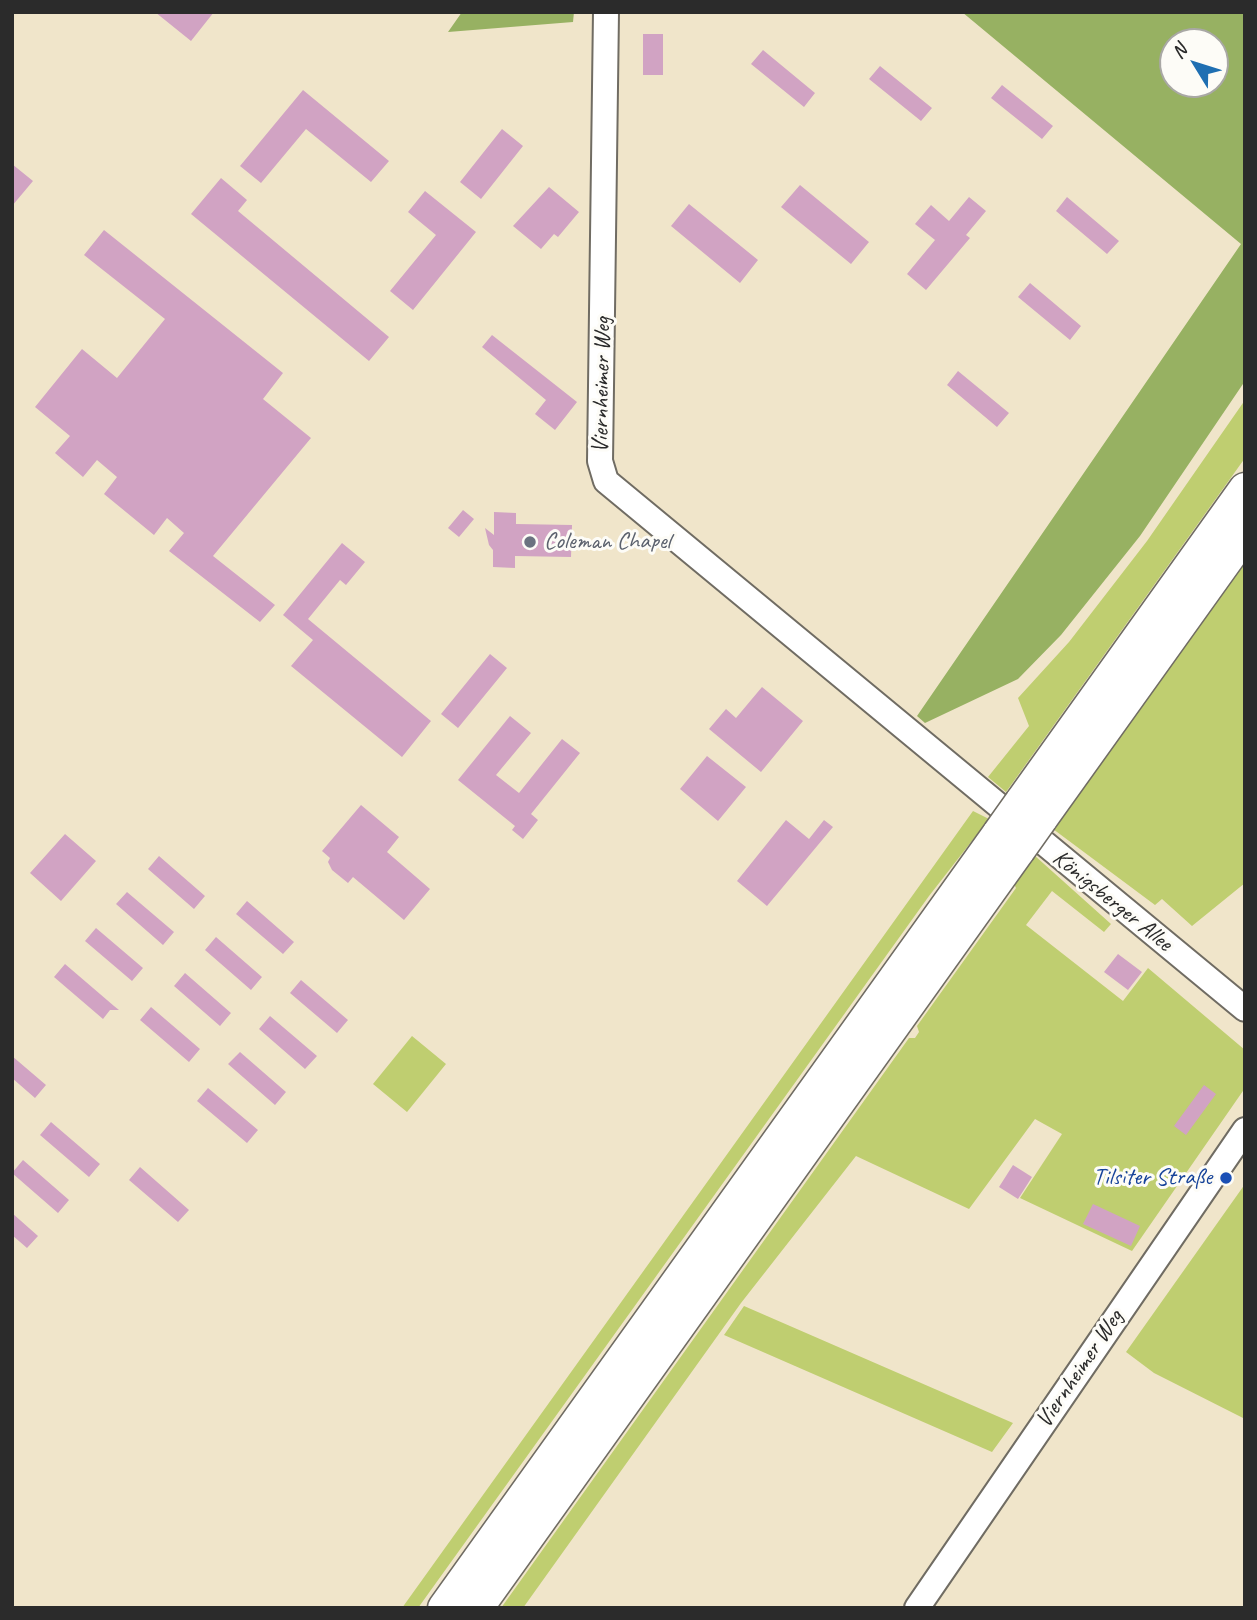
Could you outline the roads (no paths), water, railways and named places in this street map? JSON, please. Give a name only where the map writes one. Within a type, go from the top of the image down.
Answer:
[{"type":"highway","points":[[477,1608],[1031,810],[1245,489]]},
{"type":"highway","points":[[1031,810],[1245,534]]},
{"type":"highway","points":[[444,1608],[1009,841]]},
{"type":"street","name":"Viernheimer Weg","points":[[606,12],[603,475],[611,488],[979,793]]},
{"type":"street","name":"Königsberger Allee","points":[[979,793],[1245,1009]]},
{"type":"street","name":"Viernheimer Weg","points":[[917,1608],[1245,1130]]},
{"type":"place","name":"Coleman Chapel","points":[[530,542]]},
{"type":"place","name":"Tilsiter Straße","points":[[1226,1178]]}]
